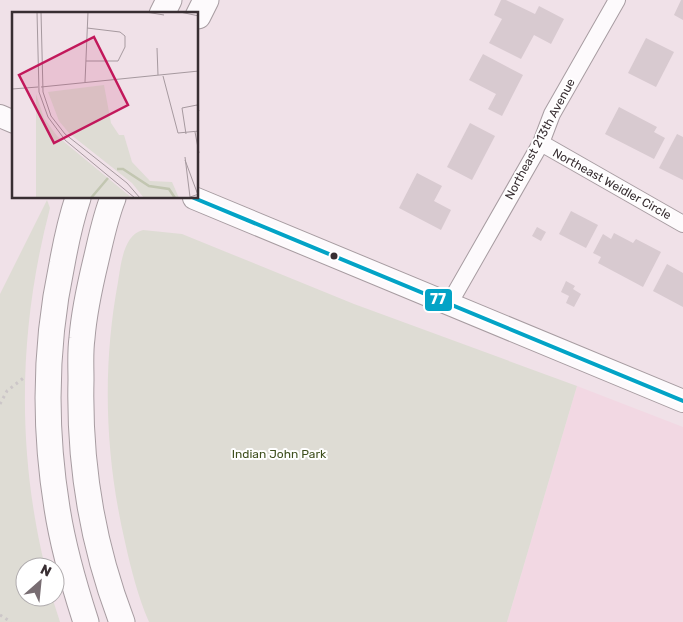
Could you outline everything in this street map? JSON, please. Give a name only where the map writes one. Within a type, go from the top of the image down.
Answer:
[{"type":"main road","points":[[163,12],[169,0]]},
{"type":"main road","points":[[199,14],[206,0]]},
{"type":"main road","points":[[0,116],[12,121]]},
{"type":"main road","points":[[78,199],[56,290],[48,372],[51,461],[57,508],[71,575],[86,622]]},
{"type":"main road","points":[[113,199],[90,286],[82,339],[80,417],[88,495],[98,549],[122,622]]},
{"type":"main road","points":[[196,199],[683,401]]},
{"type":"street","name":"Northeast 213th Avenue","points":[[449,304],[540,144],[552,114],[611,2]]},
{"type":"street","name":"Northeast Weidler Circle","points":[[540,144],[683,224]]},
{"type":"path","points":[[0,404],[7,391],[26,376],[48,372]]},
{"type":"path","points":[[0,614],[11,622]]},
{"type":"shaded area","points":[[577,386],[683,427],[683,622],[507,622]]},
{"type":"green space","points":[[47,200],[50,208],[32,297],[25,387],[29,477],[43,557],[15,557],[15,607],[55,607],[60,622],[0,622],[0,294]]},
{"type":"green space","name":"Indian John Park","points":[[143,230],[182,234],[354,304],[577,386],[507,622],[149,622],[132,573],[118,510],[113,477],[108,412],[110,347],[120,267],[127,244],[136,233]]},
{"type":"building","points":[[501,0],[506,0],[535,14],[539,6],[564,19],[551,44],[534,35],[521,59],[489,43],[502,19],[494,15]]},
{"type":"building","points":[[681,0],[683,0],[683,20],[674,15]]},
{"type":"building","points":[[646,38],[674,52],[656,87],[628,73]]},
{"type":"building","points":[[483,54],[523,75],[502,116],[488,109],[496,94],[469,80]]},
{"type":"building","points":[[619,107],[657,127],[654,132],[665,138],[654,159],[605,134]]},
{"type":"building","points":[[470,123],[495,136],[472,180],[447,167]]},
{"type":"building","points":[[677,134],[683,137],[683,180],[659,168]]},
{"type":"building","points":[[417,173],[442,186],[434,201],[451,210],[441,230],[399,208]]},
{"type":"building","points":[[571,211],[598,225],[586,248],[559,234]]},
{"type":"building","points":[[537,227],[546,232],[541,241],[532,236]]},
{"type":"building","points":[[614,233],[633,243],[636,239],[661,252],[643,287],[598,263],[601,257],[593,253],[603,234],[611,239]]},
{"type":"building","points":[[667,264],[683,273],[683,307],[653,291]]},
{"type":"building","points":[[566,281],[575,286],[573,289],[581,294],[574,307],[566,303],[569,296],[561,292]]},
{"type":"transit line","name":"77","points":[[196,199],[683,401]]}]
